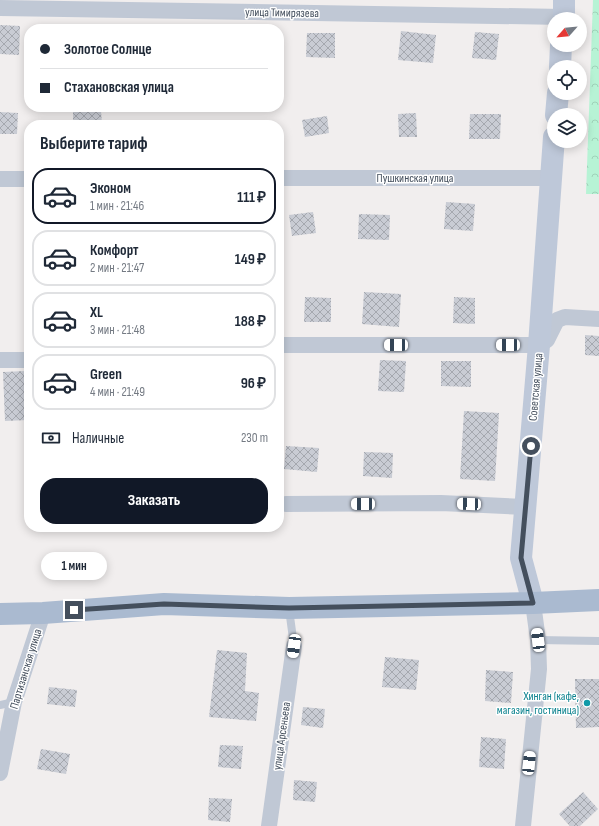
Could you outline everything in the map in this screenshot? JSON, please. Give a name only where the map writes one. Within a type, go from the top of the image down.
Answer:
[{"type":"main road","points":[[0,614],[43,613],[164,604],[289,608],[533,603],[599,600]]},
{"type":"street","name":"улица Тимирязева","points":[[0,8],[564,12]]},
{"type":"street","name":"Советская улица","points":[[523,826],[539,669],[538,640],[533,603],[521,558],[539,345],[553,148]]},
{"type":"street","name":"Пушкинская улица","points":[[284,178],[551,178]]},
{"type":"street","points":[[0,179],[24,179]]},
{"type":"street","points":[[284,345],[539,345],[547,340],[557,320],[565,317],[599,319]]},
{"type":"street","points":[[0,360],[24,360]]},
{"type":"street","points":[[286,504],[441,503],[525,507]]},
{"type":"street","name":"Партизанская улица","points":[[0,773],[7,704],[43,613]]},
{"type":"street","name":"улица Арсеньева","points":[[269,826],[294,646]]},
{"type":"lane","points":[[289,608],[294,646]]},
{"type":"lane","points":[[538,640],[599,641]]},
{"type":"green space","points":[[593,0],[599,0],[599,194],[586,194]]},
{"type":"building","points":[[0,25],[20,26],[19,55],[0,54]]},
{"type":"building","points":[[401,31],[436,35],[433,63],[398,60]]},
{"type":"building","points":[[475,32],[499,34],[496,60],[472,58]]},
{"type":"building","points":[[307,33],[335,33],[335,58],[306,57]]},
{"type":"building","points":[[0,112],[18,113],[17,134],[0,134]]},
{"type":"building","points":[[73,112],[101,112],[102,120],[73,120]]},
{"type":"building","points":[[416,113],[417,137],[399,137],[398,114]]},
{"type":"building","points":[[470,114],[501,114],[500,139],[469,139]]},
{"type":"building","points":[[327,116],[329,133],[305,137],[302,120]]},
{"type":"building","points":[[446,202],[475,204],[473,231],[444,229]]},
{"type":"building","points":[[313,212],[316,233],[292,236],[289,215]]},
{"type":"building","points":[[359,214],[390,215],[389,240],[358,239]]},
{"type":"building","points":[[364,292],[401,294],[399,327],[362,324]]},
{"type":"building","points":[[305,297],[331,298],[331,322],[304,322]]},
{"type":"building","points":[[454,297],[475,298],[475,324],[453,323]]},
{"type":"building","points":[[585,335],[599,336],[599,356],[585,355]]},
{"type":"building","points":[[380,360],[406,361],[404,392],[378,391]]},
{"type":"building","points":[[441,361],[471,361],[471,387],[441,386]]},
{"type":"building","points":[[24,371],[24,420],[5,421],[3,372]]},
{"type":"building","points":[[464,411],[499,413],[495,481],[460,479]]},
{"type":"building","points":[[286,446],[319,448],[317,472],[284,469]]},
{"type":"building","points":[[364,452],[393,453],[392,478],[363,476]]},
{"type":"building","points":[[217,650],[247,653],[245,691],[259,693],[256,721],[209,717]]},
{"type":"building","points":[[385,657],[419,660],[416,690],[382,687]]},
{"type":"building","points":[[486,670],[513,672],[511,703],[485,701]]},
{"type":"building","name":"Хинган (кафе, магазин, гостиница)","points":[[575,679],[599,679],[599,727],[576,728]]},
{"type":"building","points":[[49,687],[77,690],[75,707],[47,704]]},
{"type":"building","points":[[303,707],[325,709],[323,728],[301,725]]},
{"type":"building","points":[[481,737],[506,739],[504,769],[479,767]]},
{"type":"building","points":[[220,745],[243,746],[241,769],[218,767]]},
{"type":"building","points":[[41,749],[70,754],[66,774],[37,769]]},
{"type":"building","points":[[294,780],[317,782],[315,802],[293,800]]},
{"type":"building","points":[[583,792],[598,809],[580,826],[570,826],[559,814]]},
{"type":"building","points":[[209,798],[232,799],[230,822],[208,820]]},
{"type":"place","name":"Хинган (кафе, магазин, гостиница)","points":[[587,703]]},
{"type":"route","points":[[74,610],[164,604],[289,608],[533,603],[521,558],[531,446]]}]
